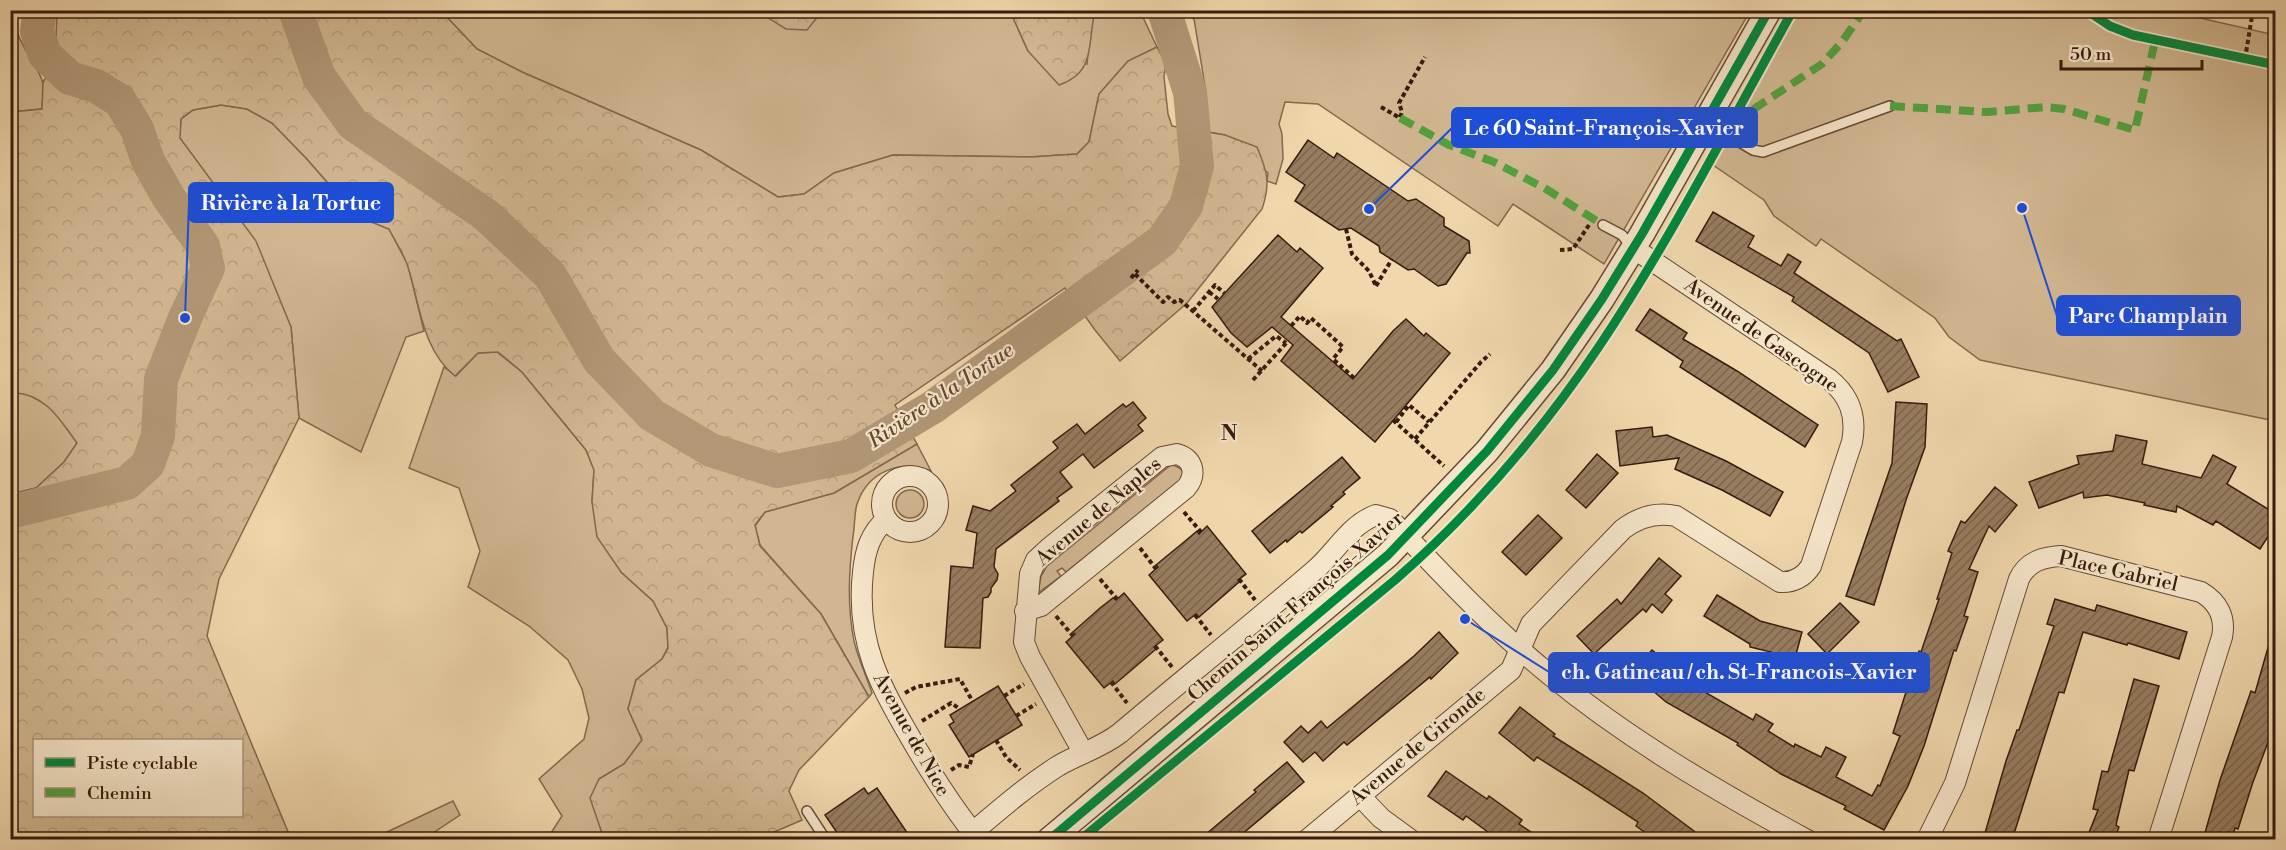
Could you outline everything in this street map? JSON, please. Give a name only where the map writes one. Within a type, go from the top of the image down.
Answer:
[{"type":"street","name":"Chemin Saint-François-Xavier","points":[[1049,840],[1339,597],[1406,537],[1487,451],[1525,406],[1569,347],[1633,248],[1769,10]]},
{"type":"street","name":"Avenue de Gascogne","points":[[1520,649],[1531,624],[1562,591],[1623,529],[1647,516],[1667,514],[1687,521],[1773,579],[1787,582],[1802,577],[1808,572],[1814,559],[1852,442],[1854,421],[1852,411],[1838,387],[1633,248]]},
{"type":"street","name":"Avenue de Naples","points":[[1025,611],[1038,608],[1173,499],[1191,482],[1192,467],[1187,459],[1182,455],[1174,454],[1162,457],[1036,560],[1030,573],[1025,611],[1023,634],[1026,651],[1083,752]]},
{"type":"street","points":[[976,836],[1032,785],[1056,767],[1111,740],[1319,566],[1353,530],[1376,515],[1387,517],[1464,597],[1549,675],[1619,728],[1689,773],[1807,840]]},
{"type":"street","name":"Avenue de Nice","points":[[886,520],[876,530],[869,543],[864,564],[862,601],[865,637],[872,662],[890,702],[935,780],[951,806],[976,836]]},
{"type":"street","name":"Place Gabriel","points":[[1926,840],[1955,783],[2021,574],[2042,558],[2061,556],[2201,592],[2212,600],[2222,614],[2224,622],[2222,637],[2158,840]]},
{"type":"street","name":"Avenue de Gironde","points":[[1307,840],[1511,670],[1520,649]]},
{"type":"street","points":[[1360,796],[1381,818],[1411,840]]},
{"type":"lane","points":[[1706,122],[1753,150],[1763,152],[1890,106]]},
{"type":"lane","points":[[1603,225],[1622,235],[1633,248]]},
{"type":"lane","points":[[807,811],[826,840]]},
{"type":"path","points":[[2245,58],[2253,10]]},
{"type":"path","points":[[1381,107],[1400,118],[1402,112],[1399,103],[1425,57]]},
{"type":"path","points":[[2234,57],[2255,61]]},
{"type":"path","points":[[1560,250],[1573,249],[1593,219]]},
{"type":"path","points":[[1346,229],[1352,254],[1369,272],[1376,286],[1392,260]]},
{"type":"path","points":[[1135,274],[1163,302],[1168,297],[1174,302],[1180,300],[1262,371]]},
{"type":"path","points":[[1193,311],[1215,285],[1224,293]]},
{"type":"path","points":[[1209,292],[1218,299]]},
{"type":"path","points":[[1291,326],[1300,316],[1307,323],[1311,318],[1331,332],[1343,347],[1333,359],[1354,378]]},
{"type":"path","points":[[1248,359],[1276,336],[1287,342],[1252,380]]},
{"type":"path","points":[[1415,439],[1480,362],[1490,354]]},
{"type":"path","points":[[1429,422],[1409,405],[1395,421],[1449,471]]},
{"type":"path","points":[[1173,499],[1201,532]]},
{"type":"path","points":[[1129,534],[1156,569]]},
{"type":"path","points":[[1090,566],[1117,599]]},
{"type":"path","points":[[1239,579],[1265,612]]},
{"type":"path","points":[[1045,602],[1073,636]]},
{"type":"path","points":[[1195,615],[1222,648]]},
{"type":"path","points":[[1155,646],[1183,680]]},
{"type":"path","points":[[890,702],[916,687],[960,678],[973,702]]},
{"type":"path","points":[[1111,682],[1139,717]]},
{"type":"path","points":[[906,731],[951,703],[960,709]]},
{"type":"path","points":[[996,740],[1006,757],[1015,764],[1032,785]]},
{"type":"path","points":[[935,780],[959,765],[969,767],[973,754]]},
{"type":"path","points":[[2272,840],[2276,829]]},
{"type":"green space","points":[[2165,10],[2275,35],[2275,421],[1980,360],[1949,337],[1935,318],[1821,239],[1816,246],[1774,216],[1764,200],[1713,165],[1798,11]]},
{"type":"green space","points":[[11,11],[16,11],[16,29],[19,38],[43,83],[42,109],[11,112]]},
{"type":"green space","points":[[57,11],[441,11],[477,49],[522,72],[701,150],[778,197],[804,194],[834,173],[893,155],[1030,157],[1077,154],[1089,142],[1099,94],[1128,61],[1157,47],[1166,64],[1164,77],[1168,114],[1172,126],[1225,135],[1257,147],[1267,184],[1262,209],[1187,303],[1120,361],[1065,288],[895,405],[917,444],[834,493],[765,512],[755,525],[760,546],[821,614],[869,697],[799,770],[789,791],[802,820],[758,839],[604,839],[590,798],[599,779],[624,764],[642,740],[628,709],[636,680],[662,659],[668,648],[667,628],[653,601],[621,572],[597,537],[592,502],[594,470],[586,450],[522,372],[498,352],[478,353],[455,376],[444,365],[429,340],[406,262],[389,229],[357,216],[272,123],[247,109],[221,105],[193,110],[181,119],[180,138],[256,241],[291,327],[299,418],[219,579],[207,636],[291,839],[11,839],[11,494],[36,488],[64,462],[77,443],[50,408],[32,397],[10,393],[11,112],[42,109],[43,82],[55,63]]},
{"type":"green space","points":[[441,11],[1010,11],[1028,51],[1087,64],[1090,31],[1095,11],[1140,11],[1157,47],[1128,61],[1099,94],[1089,142],[1077,154],[1030,157],[893,155],[834,173],[804,194],[778,197],[701,150],[522,72],[477,49]]},
{"type":"green space","points":[[757,11],[818,11],[819,15],[807,30],[786,29]]},
{"type":"green space","points":[[1010,11],[1095,11],[1088,55],[1080,72],[1059,85],[1028,51]]},
{"type":"green space","points":[[1179,11],[1750,11],[1604,264],[1513,204],[1498,226],[1318,104],[1285,102],[1279,124],[1282,134],[1283,159],[1276,184],[1267,181],[1268,173],[1225,135],[1208,132],[1205,86],[1194,19]]},
{"type":"green space","points":[[221,105],[247,109],[272,123],[357,216],[389,229],[408,265],[424,331],[406,337],[361,452],[299,418],[291,327],[179,138],[181,119],[193,110]]},
{"type":"green space","points":[[497,352],[522,372],[586,450],[594,470],[592,502],[621,572],[653,601],[667,628],[668,647],[662,659],[636,680],[628,709],[642,740],[624,764],[599,779],[599,823],[604,839],[547,839],[562,816],[539,779],[584,739],[589,718],[582,689],[568,660],[529,626],[468,587],[480,551],[459,488],[409,468],[444,367],[456,376],[478,353]]},
{"type":"green space","points":[[24,392],[52,408],[77,443],[64,462],[36,488],[11,494],[11,393]]},
{"type":"green space","points":[[917,444],[931,471],[908,466],[887,471],[869,483],[856,508],[850,575],[850,615],[856,648],[872,693],[869,697],[821,614],[760,545],[755,526],[765,512],[834,493]]},
{"type":"green space","points":[[1172,464],[1181,469],[1183,473],[1180,481],[1066,572],[1062,568],[1057,571],[1061,576],[1038,593],[1041,576],[1047,566]]},
{"type":"green space","points":[[910,490],[920,494],[924,504],[920,514],[910,518],[900,514],[896,504],[900,494]]},
{"type":"green space","points":[[453,801],[460,815],[424,839],[372,839]]},
{"type":"building","points":[[1308,140],[1334,158],[1337,153],[1408,201],[1416,199],[1444,218],[1444,226],[1469,241],[1470,253],[1467,253],[1446,284],[1438,286],[1414,269],[1408,270],[1380,252],[1379,246],[1351,228],[1339,230],[1295,201],[1305,185],[1286,172]]},
{"type":"building","points":[[1713,212],[1754,236],[1748,247],[1781,266],[1788,254],[1801,262],[1794,273],[1897,341],[1901,339],[1919,377],[1888,392],[1869,353],[1792,301],[1794,297],[1696,241]]},
{"type":"building","points":[[1278,235],[1297,252],[1300,248],[1323,268],[1281,317],[1353,379],[1406,319],[1424,336],[1426,333],[1450,353],[1375,442],[1281,361],[1293,345],[1272,327],[1247,347],[1231,333],[1212,307]]},
{"type":"building","points":[[1650,309],[1687,333],[1683,339],[1737,371],[1818,425],[1805,447],[1680,367],[1683,361],[1636,330]]},
{"type":"building","points":[[1133,402],[1146,418],[1138,425],[1143,431],[1094,468],[1083,454],[1060,472],[1072,487],[1057,498],[1059,501],[996,549],[994,567],[998,574],[988,597],[983,598],[980,648],[945,647],[951,566],[973,568],[977,533],[966,530],[973,506],[990,511],[1016,491],[1011,485],[1058,448],[1053,442],[1077,424],[1085,434],[1123,404],[1126,407]]},
{"type":"building","points":[[1896,402],[1927,404],[1925,447],[1906,500],[1874,605],[1846,596],[1892,463]]},
{"type":"building","points":[[1652,427],[1653,437],[1667,435],[1726,461],[1783,492],[1770,516],[1722,490],[1675,469],[1679,458],[1620,466],[1616,431]]},
{"type":"building","points":[[2116,435],[2147,441],[2142,464],[2201,478],[2213,455],[2236,467],[2227,484],[2276,514],[2276,545],[2269,535],[2260,549],[2216,521],[2213,525],[2177,506],[2176,512],[2107,495],[2084,498],[2083,492],[2039,508],[2029,482],[2079,464],[2077,456],[2113,451]]},
{"type":"building","points":[[1597,454],[1618,473],[1586,508],[1566,490]]},
{"type":"building","points":[[1342,457],[1360,478],[1343,492],[1345,494],[1331,506],[1333,507],[1302,533],[1300,531],[1270,553],[1252,531]]},
{"type":"building","points":[[1995,487],[2017,505],[1995,532],[1989,526],[1969,569],[1978,572],[1964,616],[1968,617],[1956,651],[1954,650],[1924,746],[1908,786],[1884,830],[1844,809],[1846,806],[1781,774],[1737,745],[1738,743],[1666,702],[1632,673],[1652,650],[1696,687],[1753,720],[1756,714],[1773,724],[1768,731],[1794,747],[1795,744],[1821,757],[1826,747],[1846,757],[1836,777],[1872,796],[1878,785],[1880,786],[1900,736],[1893,733],[1919,651],[1921,652],[1939,599],[1937,599],[1952,553],[1948,551],[1961,521],[1965,523]]},
{"type":"building","points":[[1538,515],[1562,538],[1526,575],[1502,552]]},
{"type":"building","points":[[1207,526],[1246,574],[1199,617],[1196,614],[1187,621],[1149,575],[1158,567],[1156,565],[1197,531],[1199,534]]},
{"type":"building","points":[[1659,558],[1681,576],[1665,594],[1672,600],[1662,613],[1652,604],[1646,612],[1643,609],[1594,654],[1577,636],[1617,599],[1621,604]]},
{"type":"building","points":[[1124,593],[1163,640],[1154,647],[1156,649],[1115,684],[1113,681],[1104,688],[1066,642],[1075,634],[1073,632],[1100,608]]},
{"type":"building","points":[[1717,595],[1760,621],[1802,632],[1795,658],[1750,647],[1750,644],[1704,616]]},
{"type":"building","points":[[2055,599],[2095,611],[2097,605],[2187,632],[2179,659],[2083,632],[2064,693],[2059,692],[2012,840],[1983,840],[2006,761],[2017,730],[2019,730],[2054,626],[2047,624]]},
{"type":"building","points":[[1840,603],[1859,622],[1827,654],[1808,634]]},
{"type":"building","points":[[1439,632],[1458,653],[1431,679],[1430,677],[1347,745],[1344,742],[1323,761],[1315,752],[1303,762],[1284,742],[1301,726],[1308,733],[1321,721],[1327,728],[1414,656]]},
{"type":"building","points":[[2271,637],[2276,638],[2276,721],[2238,829],[2235,828],[2231,840],[2203,840],[2220,780],[2251,691],[2255,693]]},
{"type":"building","points":[[2134,679],[2159,686],[2134,771],[2129,770],[2116,825],[2119,827],[2114,840],[2086,840],[2098,810],[2093,809],[2102,771],[2108,772]]},
{"type":"building","points":[[998,686],[1022,725],[969,757],[949,725],[954,722],[950,715]]},
{"type":"building","points":[[1520,707],[1555,734],[1553,736],[1643,793],[1706,840],[1656,840],[1636,826],[1638,822],[1586,788],[1537,757],[1534,761],[1499,733]]},
{"type":"building","points":[[1287,762],[1304,782],[1235,840],[1199,840],[1256,792],[1254,790]]},
{"type":"building","points":[[1446,771],[1487,799],[1489,796],[1522,820],[1519,824],[1543,840],[1499,840],[1466,816],[1463,820],[1428,796]]},
{"type":"building","points":[[864,788],[868,794],[877,788],[912,840],[842,840],[825,815]]},
{"type":"waterway","name":"Rivière à la Tortue","points":[[10,512],[127,483],[148,464],[158,436],[161,379],[208,268],[203,246],[169,198],[148,161],[137,129],[120,101],[96,86],[70,78],[45,55],[37,31],[40,10]]},
{"type":"waterway","name":"Rivière à la Tortue","points":[[295,10],[319,77],[353,124],[486,215],[550,275],[599,360],[652,415],[711,450],[777,471],[851,456],[933,407],[1162,241],[1186,206],[1197,166],[1190,92],[1164,10]]},
{"type":"marked path","points":[[1734,122],[1822,64],[1842,42],[1864,10]]},
{"type":"marked path","points":[[1890,106],[1987,112],[2046,107],[2064,109],[2135,130],[2155,41]]},
{"type":"marked path","points":[[1400,118],[1449,145],[1494,162],[1546,189],[1603,225]]},
{"type":"cycle path","points":[[1049,840],[1388,555],[1487,451],[1553,370],[1602,299],[1642,234],[1769,10]]},
{"type":"cycle path","points":[[1080,840],[1395,580],[1452,527],[1531,439],[1578,377],[1652,263],[1793,10]]},
{"type":"cycle path","points":[[2086,10],[2110,26],[2133,35],[2276,65]]},
{"type":"place","name":"Parc Champlain","points":[[2022,208]]},
{"type":"place","name":"Le 60 Saint-François-Xavier","points":[[1369,209]]},
{"type":"place","name":"Rivière à la Tortue","points":[[185,318]]},
{"type":"place","name":"ch. Gatineau / ch. St-Francois-Xavier","points":[[1465,619]]},
{"type":"district","name":"N","points":[[1229,434]]}]
